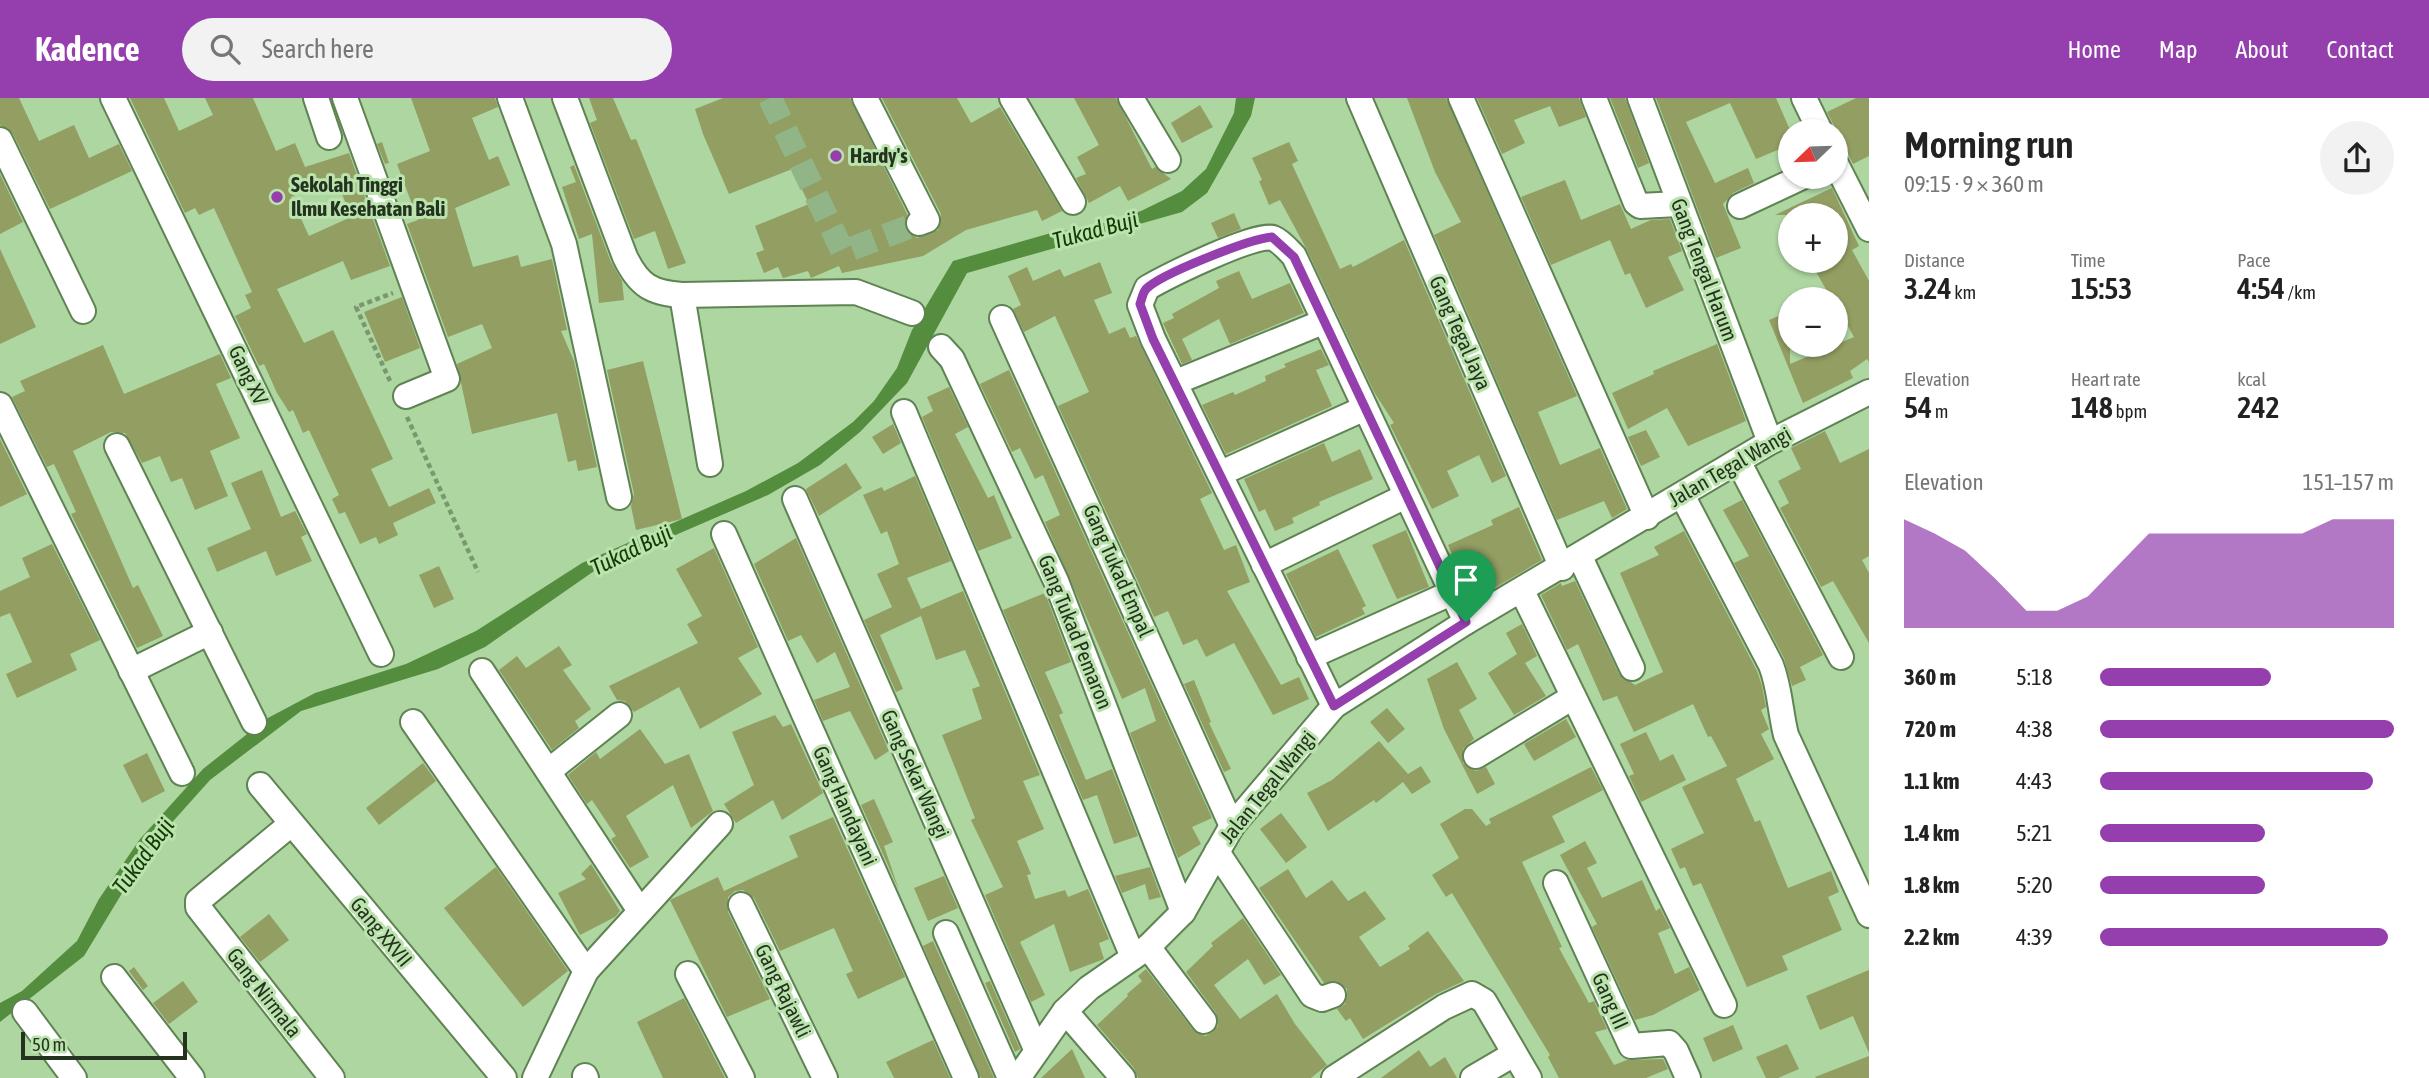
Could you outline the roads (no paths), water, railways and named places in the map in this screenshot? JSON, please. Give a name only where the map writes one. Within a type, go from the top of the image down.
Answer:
[{"type":"street","name":"Gang XV","points":[[113,98],[381,654]]},
{"type":"street","points":[[316,98],[329,137]]},
{"type":"street","points":[[345,98],[447,379],[406,396]]},
{"type":"street","points":[[510,98],[564,244],[619,497]]},
{"type":"street","points":[[565,98],[632,270],[656,293],[682,295],[856,292],[912,313]]},
{"type":"street","points":[[865,98],[927,220],[919,223]]},
{"type":"street","points":[[1013,98],[1073,202]]},
{"type":"street","points":[[1131,98],[1168,160]]},
{"type":"street","name":"Gang Tegal Jaya","points":[[1359,98],[1571,562],[1632,668]]},
{"type":"street","points":[[1461,98],[1647,517]]},
{"type":"street","points":[[1594,98],[1636,204],[1678,204]]},
{"type":"street","name":"Gang Tengal Harum","points":[[1640,98],[1770,442]]},
{"type":"street","points":[[1804,98],[1814,119]]},
{"type":"street","points":[[0,140],[83,311]]},
{"type":"street","points":[[1848,179],[1861,195],[1869,229]]},
{"type":"street","points":[[1740,206],[1778,188]]},
{"type":"street","points":[[1334,706],[1145,320],[1140,304],[1147,288],[1220,253],[1260,238],[1272,237],[1283,245],[1294,257],[1363,409],[1466,622]]},
{"type":"street","points":[[682,295],[710,464]]},
{"type":"street","name":"Gang Tukad Empal","points":[[1002,318],[1232,826]]},
{"type":"street","points":[[1176,382],[1324,322]]},
{"type":"street","name":"Gang Tukad Pemaron","points":[[947,353],[1056,581],[1183,912]]},
{"type":"street","name":"Jalan Tegal Wangi","points":[[1017,1078],[1065,1010],[1089,988],[1141,952],[1183,912],[1232,826],[1334,706],[1466,622],[1770,442],[1869,392]]},
{"type":"street","points":[[0,405],[181,773]]},
{"type":"street","points":[[1221,473],[1363,409]]},
{"type":"street","points":[[904,412],[1141,952],[1204,1021]]},
{"type":"street","points":[[117,446],[254,722]]},
{"type":"street","points":[[1738,461],[1841,657]]},
{"type":"street","points":[[1682,495],[1771,665],[1781,694],[1781,715],[1786,735],[1869,915]]},
{"type":"street","points":[[1264,565],[1406,496]]},
{"type":"street","name":"Gang Sekar Wangi","points":[[795,499],[1036,1049]]},
{"type":"street","name":"Gang Handayani","points":[[724,534],[966,1078]]},
{"type":"street","points":[[1522,591],[1724,1005]]},
{"type":"street","points":[[1309,657],[1451,593]]},
{"type":"street","points":[[131,671],[210,632]]},
{"type":"street","points":[[482,671],[550,770],[640,911]]},
{"type":"street","points":[[1476,757],[1573,697]]},
{"type":"street","points":[[550,770],[619,715]]},
{"type":"street","points":[[413,722],[586,971]]},
{"type":"street","name":"Gang XXVII","points":[[260,785],[504,1078]]},
{"type":"street","name":"Gang Nirmala","points":[[291,824],[216,884],[198,901],[198,907],[332,1078]]},
{"type":"street","points":[[535,1078],[586,971],[720,824]]},
{"type":"street","points":[[1217,852],[1312,995],[1322,999],[1333,995]]},
{"type":"street","name":"Gang III","points":[[1556,883],[1631,1046],[1635,1048],[1669,1043],[1676,1051],[1688,1078]]},
{"type":"street","name":"Gang Rajawli","points":[[741,905],[825,1078]]},
{"type":"street","points":[[946,933],[1010,1078]]},
{"type":"street","points":[[688,974],[742,1078]]},
{"type":"street","points":[[114,977],[192,1078]]},
{"type":"street","points":[[1334,1078],[1444,1007],[1472,994],[1484,1001],[1529,1078]]},
{"type":"street","points":[[1065,1010],[1123,1078]]},
{"type":"street","points":[[25,1012],[74,1078]]},
{"type":"street","points":[[1473,1078],[1514,1054]]},
{"type":"water","name":"Tukad Buji","points":[[1236,98],[1255,98],[1251,116],[1207,193],[1182,212],[967,273],[907,383],[860,432],[820,465],[768,495],[597,569],[485,647],[438,669],[301,711],[210,780],[150,847],[84,956],[0,1022],[0,1003],[22,991],[77,941],[99,899],[140,839],[203,769],[266,719],[315,693],[406,664],[476,631],[582,563],[746,491],[798,463],[853,422],[874,401],[897,368],[912,330],[953,261],[1051,233],[1094,226],[1141,211],[1182,191],[1206,169],[1234,113]]},
{"type":"tunnel","points":[[770,98],[843,252],[919,223]]},
{"type":"place","name":"Hardy's","points":[[836,156]]},
{"type":"place","name":"Sekolah Tinggi Ilmu Kesehatan Bali","points":[[277,197]]}]
